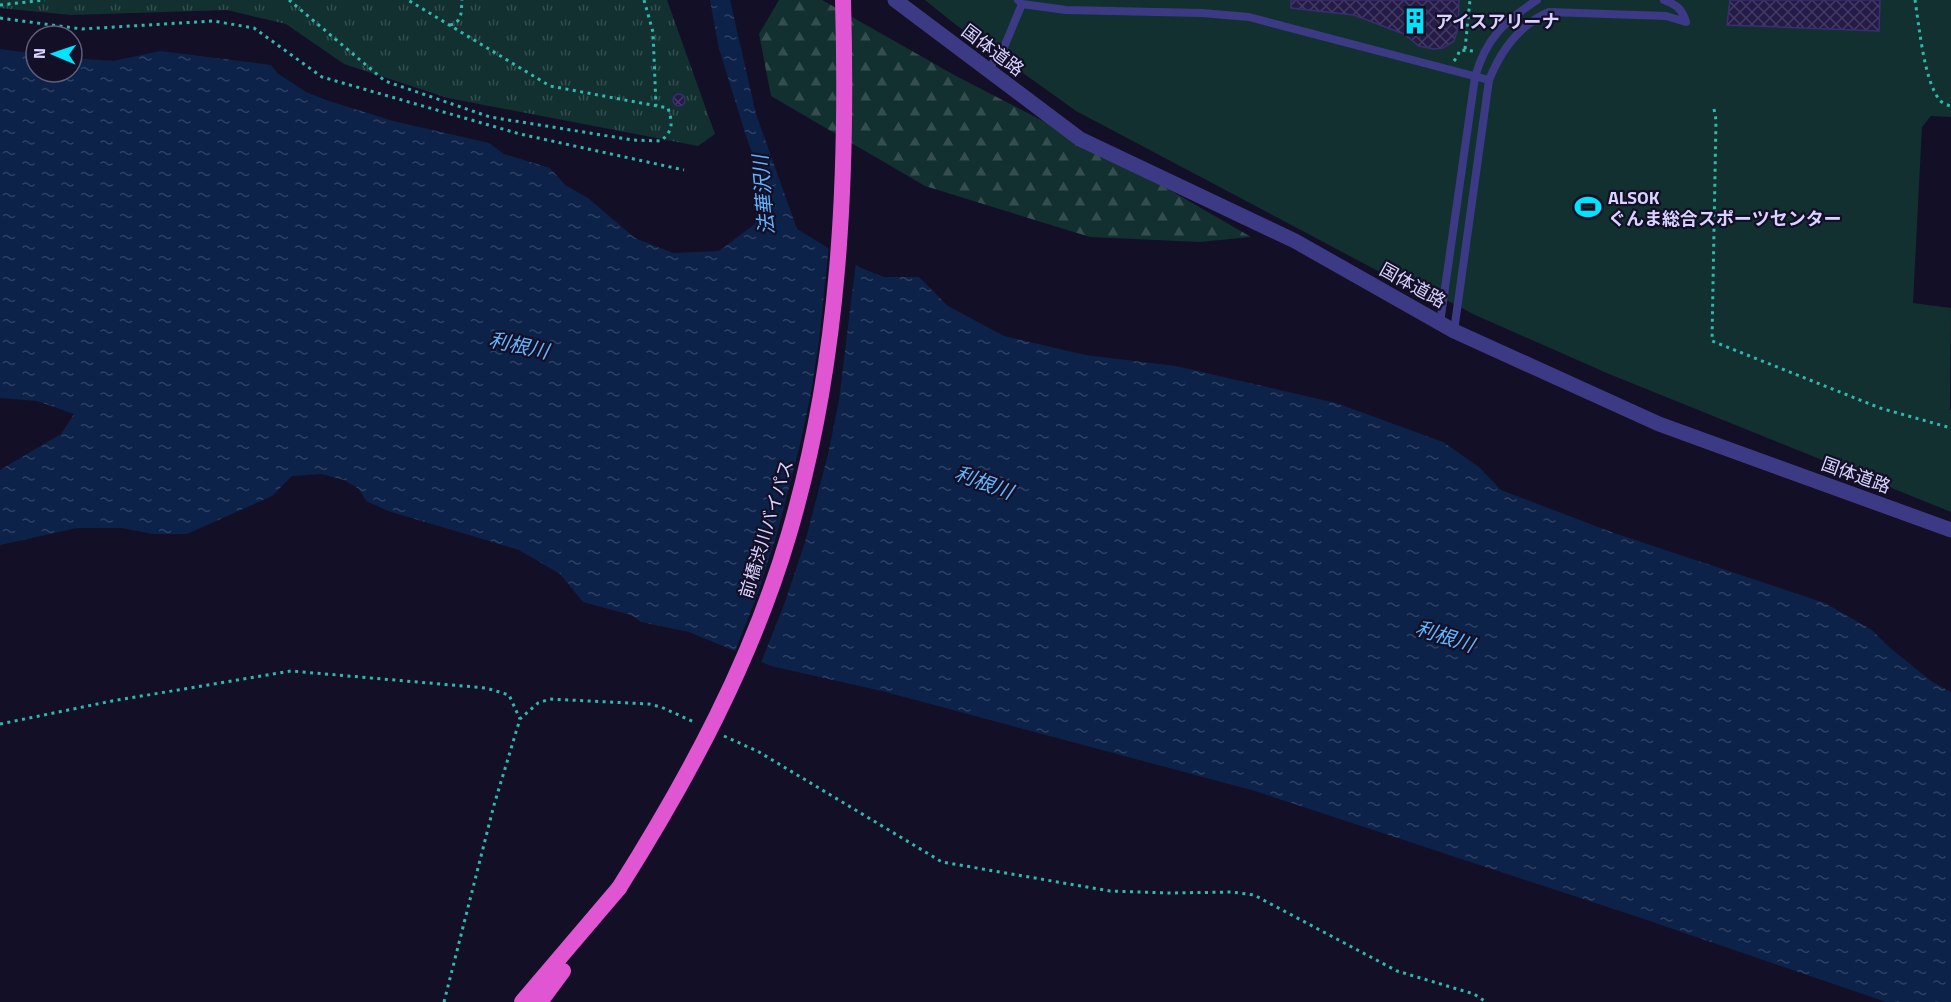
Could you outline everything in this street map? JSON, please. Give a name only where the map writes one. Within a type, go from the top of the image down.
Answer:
[{"type":"highway","name":"前橋渋川バイパス","points":[[522,1002],[619,888],[671,802],[703,744],[748,647],[788,536],[811,450],[830,341],[839,247],[844,111],[843,0]]},
{"type":"highway","points":[[540,1002],[586,941],[619,888]]},
{"type":"street","name":"国体道路","points":[[895,0],[1080,139],[1295,241],[1454,331],[1659,424],[1951,530]]},
{"type":"lane","points":[[1538,0],[1538,17]]},
{"type":"lane","points":[[1440,323],[1475,77],[1483,54],[1494,35],[1517,13],[1538,0]]},
{"type":"lane","points":[[1454,331],[1489,80],[1500,55],[1507,45],[1538,17],[1549,12],[1666,16],[1686,22],[1677,5],[1664,0]]},
{"type":"lane","points":[[987,70],[1002,52],[1020,2],[1066,10],[1202,13],[1249,17],[1489,80]]},
{"type":"path","points":[[0,5],[45,0]]},
{"type":"path","points":[[289,0],[385,81],[490,117],[633,140],[661,141],[669,133],[672,121],[668,108],[550,86],[408,0]]},
{"type":"path","points":[[448,26],[457,24],[460,19],[462,0]]},
{"type":"path","points":[[644,0],[653,32],[656,106]]},
{"type":"path","points":[[1465,49],[1470,0]]},
{"type":"path","points":[[1915,0],[1933,87],[1940,100],[1951,106]]},
{"type":"path","points":[[0,18],[82,29],[213,21],[254,28],[322,77],[520,134],[684,170]]},
{"type":"path","points":[[1714,109],[1716,120],[1712,341],[1881,408],[1951,428]]},
{"type":"path","points":[[0,724],[112,701],[291,671],[486,688],[509,695],[520,719]]},
{"type":"path","points":[[444,1002],[494,805],[520,719],[538,703],[550,699],[649,704],[705,727]]},
{"type":"path","points":[[716,732],[759,752],[942,862],[1110,891],[1232,892],[1254,896],[1397,970],[1474,994],[1486,1002]]},
{"type":"green space","points":[[0,0],[667,0],[715,134],[698,146],[448,98],[344,64],[286,24],[227,10],[71,15],[0,8]]},
{"type":"green space","points":[[779,0],[822,0],[956,76],[1111,156],[1251,237],[1200,242],[1090,237],[925,186],[771,96],[759,34]]},
{"type":"green space","name":"ALSOK ぐんま総合スポーツセンター","points":[[925,0],[1951,0],[1951,117],[1931,116],[1922,127],[1913,303],[1951,308],[1951,512],[1609,374],[1475,315],[1421,287],[1410,288],[1076,111]]},
{"type":"water","points":[[710,0],[730,0],[756,114],[797,229],[861,268],[884,277],[919,277],[948,306],[1004,336],[1085,355],[1176,366],[1336,403],[1443,442],[1479,467],[1501,490],[1614,533],[1825,603],[1872,630],[1931,681],[1951,692],[1951,1002],[1886,1002],[1641,918],[1255,791],[886,692],[771,666],[689,632],[641,622],[631,615],[583,602],[560,574],[519,550],[388,511],[366,501],[359,489],[344,480],[321,474],[292,476],[272,496],[187,534],[153,534],[122,528],[77,528],[0,545],[0,470],[61,434],[74,414],[37,401],[0,398],[0,49],[24,52],[24,84],[84,84],[84,59],[113,61],[160,51],[271,65],[277,73],[306,92],[326,100],[393,121],[489,143],[504,154],[550,168],[565,185],[588,198],[635,238],[673,253],[719,251],[755,224],[761,177],[719,49]]},
{"type":"pier","points":[[829,245],[856,261],[839,400],[828,454],[805,542],[785,602],[760,665],[734,654],[758,593],[777,534],[799,449],[819,341]]},
{"type":"building","name":"アイスアリーナ","points":[[1291,0],[1459,0],[1458,28],[1454,41],[1443,48],[1434,49],[1419,46],[1404,34],[1354,15],[1291,8]]},
{"type":"building","points":[[1730,0],[1880,0],[1879,31],[1727,25]]},
{"type":"building","points":[[681,94],[685,100],[681,106],[677,106],[673,98]]},
{"type":"place","name":"アイスアリーナ","points":[[1415,21]]},
{"type":"place","name":"ALSOK ぐんま総合スポーツセンター","points":[[1588,207]]},
{"type":"water label","name":"法華沢川","points":[[763,195]]},
{"type":"water label","name":"利根川","points":[[519,345]]},
{"type":"water label","name":"利根川","points":[[984,482]]},
{"type":"water label","name":"利根川","points":[[1445,636]]}]
